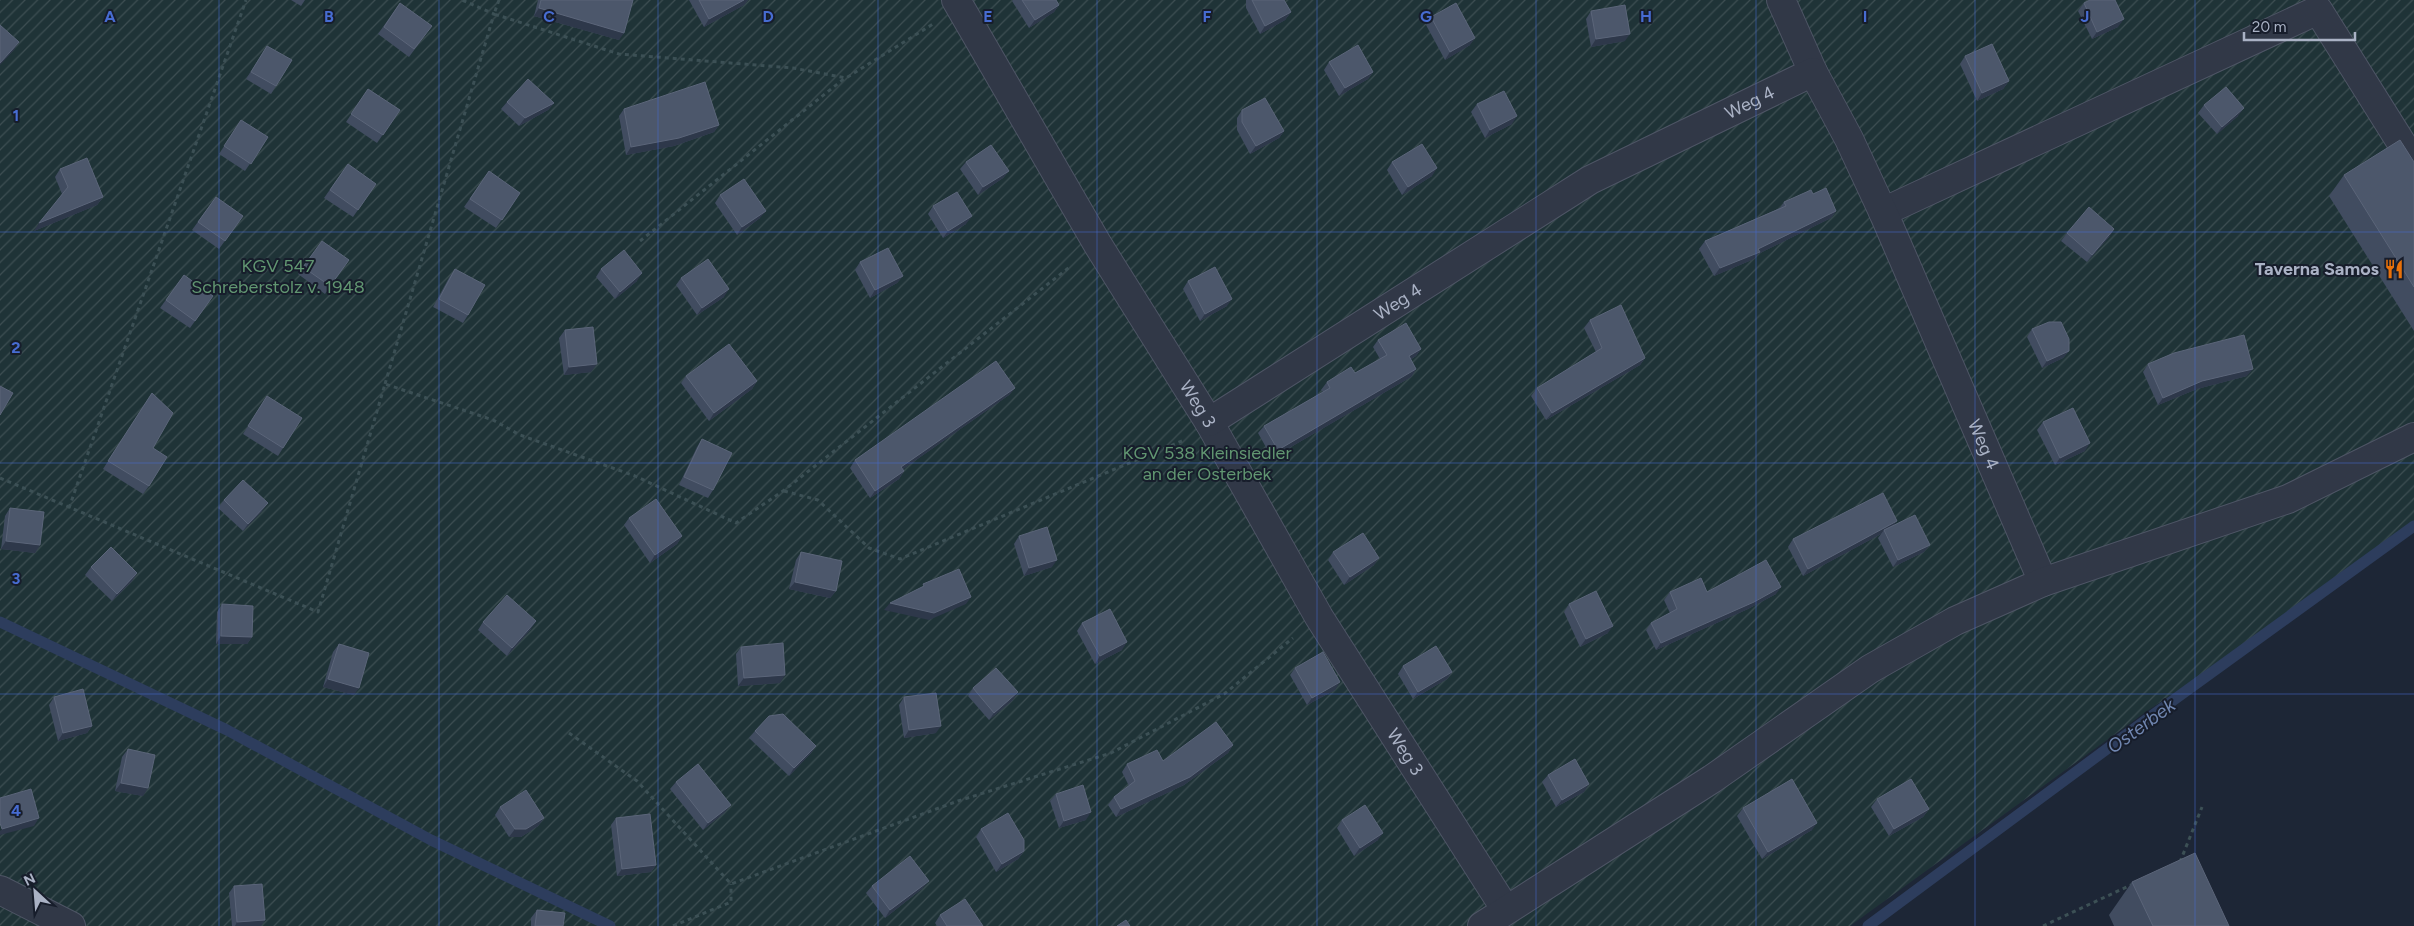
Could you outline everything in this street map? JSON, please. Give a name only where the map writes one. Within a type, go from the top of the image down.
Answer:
[{"type":"lane","points":[[1781,0],[1813,72]]},
{"type":"lane","name":"Weg 3","points":[[958,4],[1098,245],[1209,422],[1319,617],[1506,910]]},
{"type":"lane","points":[[1884,212],[2318,10],[2414,163]]},
{"type":"lane","name":"Weg 4","points":[[1209,422],[1590,180],[1813,72],[1849,139],[1884,212],[2043,582]]},
{"type":"lane","points":[[1482,926],[1712,779],[1870,669],[1955,620],[2043,582],[2288,499],[2414,437]]},
{"type":"lane","points":[[0,890],[71,926]]},
{"type":"path","points":[[69,508],[246,0]]},
{"type":"path","points":[[462,0],[494,14],[619,54],[793,68],[846,78]]},
{"type":"path","points":[[0,478],[318,612],[499,0]]},
{"type":"path","points":[[640,241],[846,78],[958,4]]},
{"type":"path","points":[[385,384],[493,420],[520,435],[635,476],[736,523],[783,491],[1098,245]]},
{"type":"path","points":[[783,491],[818,500],[869,548],[900,560],[1187,439],[1209,422]]},
{"type":"path","points":[[731,884],[958,801],[1111,753],[1224,694],[1319,617]]},
{"type":"path","points":[[569,733],[637,780],[731,884],[732,902],[673,926]]},
{"type":"path","points":[[2171,866],[2180,862],[2202,807]]},
{"type":"path","points":[[2180,862],[2184,870]]},
{"type":"path","points":[[2043,926],[2137,882]]},
{"type":"green space","name":"KGV 538 Kleinsiedler an der Osterbek","points":[[0,0],[2414,0],[2414,532],[2147,711],[1850,926],[0,926]]},
{"type":"building","points":[[541,0],[633,0],[624,33],[539,8]]},
{"type":"building","points":[[699,0],[744,0],[709,19]]},
{"type":"building","points":[[1022,0],[1056,0],[1059,5],[1035,20]]},
{"type":"building","points":[[1252,0],[1284,0],[1291,12],[1265,26]]},
{"type":"building","points":[[2090,0],[2115,0],[2124,19],[2097,32],[2084,3]]},
{"type":"building","points":[[400,3],[432,26],[414,49],[384,27]]},
{"type":"building","points":[[1456,3],[1475,38],[1450,52],[1431,17]]},
{"type":"building","points":[[1625,5],[1630,34],[1596,39],[1591,11]]},
{"type":"building","points":[[0,25],[19,42],[0,63]]},
{"type":"building","points":[[1992,44],[2009,81],[1982,93],[1965,56]]},
{"type":"building","points":[[1358,45],[1373,72],[1345,88],[1329,62]]},
{"type":"building","points":[[267,46],[292,60],[276,86],[251,72]]},
{"type":"building","points":[[528,79],[554,103],[525,118],[507,102]]},
{"type":"building","points":[[705,82],[719,125],[679,138],[631,147],[624,109]]},
{"type":"building","points":[[2226,87],[2244,108],[2222,127],[2204,105]]},
{"type":"building","points":[[368,89],[400,110],[383,135],[351,114]]},
{"type":"building","points":[[1504,91],[1517,116],[1490,130],[1477,104]]},
{"type":"building","points":[[1265,98],[1284,131],[1256,146],[1242,122],[1242,110]]},
{"type":"building","points":[[241,120],[268,137],[251,164],[224,146]]},
{"type":"building","points":[[2400,140],[2414,162],[2414,287],[2344,175]]},
{"type":"building","points":[[1422,144],[1437,168],[1408,187],[1392,162]]},
{"type":"building","points":[[991,145],[1009,171],[983,187],[966,162]]},
{"type":"building","points":[[87,158],[103,197],[39,223],[68,187],[60,169]]},
{"type":"building","points":[[348,164],[376,184],[358,210],[330,190]]},
{"type":"building","points":[[489,171],[520,193],[502,220],[470,199]]},
{"type":"building","points":[[744,179],[766,211],[742,227],[720,195]]},
{"type":"building","points":[[1826,188],[1836,211],[1758,249],[1760,252],[1720,268],[1705,241],[1786,206],[1784,202],[1811,190],[1813,194]]},
{"type":"building","points":[[957,192],[972,216],[948,231],[933,206]]},
{"type":"building","points":[[216,197],[243,216],[225,241],[198,222]]},
{"type":"building","points":[[2089,207],[2114,229],[2092,255],[2067,233]]},
{"type":"building","points":[[322,241],[349,260],[330,286],[303,267]]},
{"type":"building","points":[[888,248],[903,276],[875,290],[860,262]]},
{"type":"building","points":[[624,250],[642,273],[620,292],[601,269]]},
{"type":"building","points":[[708,259],[729,289],[702,308],[681,278]]},
{"type":"building","points":[[1215,267],[1232,299],[1205,314],[1188,281]]},
{"type":"building","points":[[455,269],[485,285],[468,315],[439,299]]},
{"type":"building","points":[[184,275],[213,296],[195,321],[166,300]]},
{"type":"building","points":[[1621,305],[1645,358],[1552,413],[1537,388],[1602,348],[1590,320]]},
{"type":"building","points":[[2049,322],[2061,322],[2069,339],[2069,351],[2047,361],[2032,329]]},
{"type":"building","points":[[1406,323],[1421,349],[1409,356],[1416,369],[1278,450],[1264,426],[1330,388],[1327,382],[1351,367],[1355,373],[1387,355],[1378,340]]},
{"type":"building","points":[[593,327],[597,364],[569,367],[565,330]]},
{"type":"building","points":[[2244,335],[2253,369],[2202,381],[2163,398],[2148,364],[2174,353]]},
{"type":"building","points":[[729,344],[757,381],[714,413],[686,376]]},
{"type":"building","points":[[996,361],[1015,388],[901,467],[904,471],[875,491],[855,460]]},
{"type":"building","points":[[0,386],[13,393],[0,415]]},
{"type":"building","points":[[152,393],[173,413],[153,448],[167,457],[149,486],[108,461]]},
{"type":"building","points":[[267,396],[302,418],[283,448],[248,426]]},
{"type":"building","points":[[2073,408],[2090,443],[2060,458],[2043,422]]},
{"type":"building","points":[[702,439],[732,453],[713,490],[684,477]]},
{"type":"building","points":[[243,480],[268,503],[248,524],[224,500]]},
{"type":"building","points":[[1883,493],[1897,521],[1808,569],[1793,539]]},
{"type":"building","points":[[656,499],[682,536],[655,555],[629,518]]},
{"type":"building","points":[[10,508],[44,512],[40,545],[6,541]]},
{"type":"building","points":[[1915,515],[1930,545],[1898,560],[1884,530]]},
{"type":"building","points":[[1047,527],[1057,560],[1029,568],[1019,536]]},
{"type":"building","points":[[1363,533],[1379,558],[1350,577],[1333,552]]},
{"type":"building","points":[[111,547],[137,573],[117,594],[91,567]]},
{"type":"building","points":[[801,552],[842,561],[836,591],[795,582]]},
{"type":"building","points":[[1766,560],[1781,587],[1754,602],[1661,643],[1651,623],[1677,609],[1670,592],[1701,578],[1707,592]]},
{"type":"building","points":[[959,569],[971,597],[934,613],[890,603],[924,586],[923,584]]},
{"type":"building","points":[[1596,591],[1613,626],[1586,639],[1569,604]]},
{"type":"building","points":[[507,595],[536,621],[512,648],[483,622]]},
{"type":"building","points":[[222,604],[253,606],[252,637],[221,636]]},
{"type":"building","points":[[1110,609],[1127,642],[1100,656],[1082,623]]},
{"type":"building","points":[[783,643],[785,675],[744,678],[741,647]]},
{"type":"building","points":[[339,644],[369,653],[359,688],[328,679]]},
{"type":"building","points":[[1436,646],[1452,672],[1418,692],[1403,666]]},
{"type":"building","points":[[1323,652],[1340,682],[1312,698],[1295,668]]},
{"type":"building","points":[[996,668],[1018,692],[994,713],[973,688]]},
{"type":"building","points":[[83,689],[92,726],[63,733],[54,697]]},
{"type":"building","points":[[936,693],[941,726],[909,730],[904,697]]},
{"type":"building","points":[[783,714],[816,746],[794,768],[755,731],[769,716]]},
{"type":"building","points":[[1216,722],[1233,745],[1190,777],[1121,809],[1114,797],[1135,781],[1127,764],[1157,750],[1163,761]]},
{"type":"building","points":[[128,749],[155,755],[148,788],[121,783]]},
{"type":"building","points":[[1575,759],[1589,784],[1562,800],[1548,775]]},
{"type":"building","points":[[698,764],[731,805],[708,823],[676,782]]},
{"type":"building","points":[[1792,779],[1817,823],[1768,852],[1743,808]]},
{"type":"building","points":[[1911,779],[1929,809],[1894,829],[1877,799]]},
{"type":"building","points":[[1083,785],[1091,812],[1064,821],[1056,794]]},
{"type":"building","points":[[31,789],[39,818],[2,829],[0,823],[0,798]]},
{"type":"building","points":[[526,790],[544,818],[526,829],[515,829],[500,807]]},
{"type":"building","points":[[1365,805],[1383,833],[1360,848],[1342,820]]},
{"type":"building","points":[[1008,813],[1024,840],[1024,851],[1002,864],[981,829]]},
{"type":"building","points":[[650,814],[656,865],[622,869],[616,818]]},
{"type":"building","points":[[2195,853],[2229,926],[2153,926],[2132,882]]},
{"type":"building","points":[[910,856],[929,881],[890,910],[872,886]]},
{"type":"building","points":[[262,884],[265,920],[237,922],[234,886]]},
{"type":"building","points":[[965,899],[983,926],[947,926],[940,915]]},
{"type":"building","points":[[537,910],[565,913],[563,926],[535,926]]},
{"type":"building","points":[[1126,920],[1130,926],[1117,926]]},
{"type":"waterway","name":"Osterbek","points":[[1868,926],[2146,720],[2414,526]]},
{"type":"waterway","points":[[0,622],[227,730],[431,840],[610,926]]},
{"type":"place","name":"Taverna Samos","points":[[2394,269]]},
{"type":"park label","name":"KGV 547 Schreberstolz v. 1948","points":[[278,276]]}]
